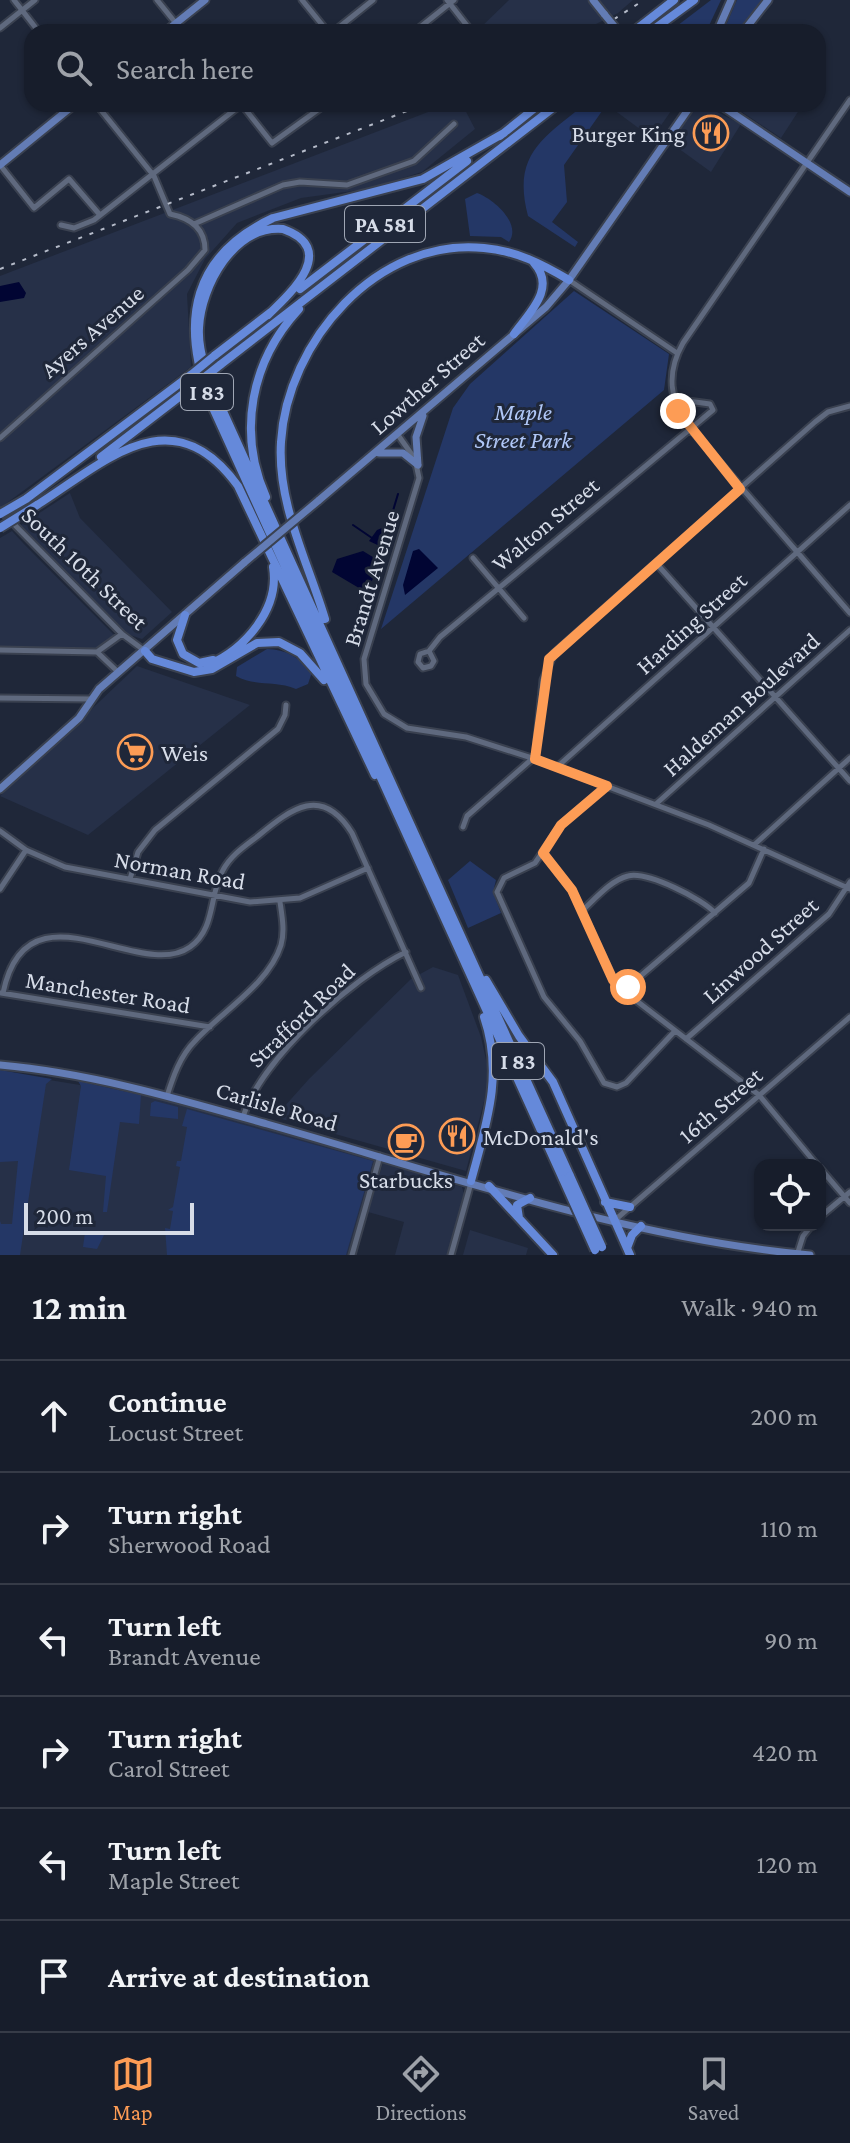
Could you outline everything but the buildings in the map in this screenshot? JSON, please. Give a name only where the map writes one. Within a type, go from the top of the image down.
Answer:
[{"type":"highway","points":[[643,24],[674,0]]},
{"type":"highway","points":[[661,24],[694,0]]},
{"type":"highway","name":"I 83","points":[[530,112],[504,133],[423,179],[285,214],[256,226],[231,244],[209,272],[193,319],[196,360],[209,399],[471,978],[600,1252]]},
{"type":"highway","name":"I 83","points":[[548,112],[330,280],[285,325],[257,380],[251,440],[273,520],[466,945],[566,1178]]},
{"type":"highway","name":"PA 581","points":[[0,512],[26,499],[504,133]]},
{"type":"highway","points":[[268,315],[307,273],[308,258],[304,245],[283,229],[258,233],[225,260],[209,286],[199,331],[211,388],[273,520]]},
{"type":"highway","points":[[333,647],[288,509],[282,475],[285,410],[309,346],[330,317],[361,289],[405,262],[461,248],[482,248],[524,256],[569,280]]},
{"type":"highway","points":[[514,334],[543,290],[544,282],[537,265],[524,256]]},
{"type":"highway","points":[[46,499],[330,280]]},
{"type":"highway","points":[[0,528],[127,446],[148,441],[181,442],[213,458],[229,474],[267,547],[442,912]]},
{"type":"highway","points":[[145,651],[193,667],[209,665],[221,657],[257,625],[271,605],[275,578],[267,547]]},
{"type":"highway","points":[[185,615],[177,636],[183,654],[199,663],[221,657]]},
{"type":"highway","points":[[145,651],[152,659],[194,672],[212,669],[257,643],[279,642],[310,662],[340,704]]},
{"type":"highway","points":[[466,945],[519,1036],[549,1075],[628,1252]]},
{"type":"highway","points":[[471,978],[488,1030],[495,1073],[471,1181]]},
{"type":"highway","points":[[489,1186],[553,1255]]},
{"type":"highway","points":[[519,1219],[517,1205],[530,1198]]},
{"type":"highway","points":[[604,1201],[630,1207]]},
{"type":"highway","points":[[628,1252],[632,1235],[641,1226]]},
{"type":"main road","points":[[176,23],[205,0]]},
{"type":"main road","points":[[593,0],[612,24]]},
{"type":"main road","points":[[720,24],[731,0]]},
{"type":"main road","points":[[749,24],[768,0]]},
{"type":"main road","points":[[0,165],[65,112]]},
{"type":"main road","name":"Lowther Street","points":[[0,789],[79,718],[91,699],[119,673],[546,307],[569,280],[686,112]]},
{"type":"main road","points":[[731,112],[850,192]]},
{"type":"main road","points":[[418,465],[416,437],[427,410]]},
{"type":"main road","points":[[377,453],[397,451],[418,465]]},
{"type":"main road","name":"Carlisle Road","points":[[0,1065],[94,1079],[167,1096],[614,1220],[742,1247],[810,1255]]},
{"type":"street","points":[[14,0],[33,24]]},
{"type":"street","points":[[0,28],[35,0]]},
{"type":"street","points":[[157,0],[176,23]]},
{"type":"street","points":[[302,0],[324,24]]},
{"type":"street","points":[[342,24],[373,0]]},
{"type":"street","points":[[423,24],[450,1],[466,24]]},
{"type":"street","points":[[850,100],[677,353],[671,377],[673,399],[689,427],[850,613]]},
{"type":"street","points":[[102,112],[154,176],[170,214],[194,224],[283,185],[300,182],[347,185],[414,161],[454,124]]},
{"type":"street","points":[[61,225],[79,227],[100,215],[154,176],[232,112]]},
{"type":"street","points":[[248,112],[272,143],[315,112]]},
{"type":"street","points":[[0,165],[34,208],[69,179],[100,215]]},
{"type":"street","name":"Ayers Avenue","points":[[0,438],[188,270],[205,250],[203,237],[194,224]]},
{"type":"street","points":[[569,280],[677,353]]},
{"type":"street","name":"Walton Street","points":[[429,651],[440,637],[689,427],[712,413],[712,406],[673,399]]},
{"type":"street","points":[[463,827],[467,816],[534,758],[549,659],[824,415],[850,406]]},
{"type":"street","points":[[398,435],[418,465]]},
{"type":"street","name":"Brandt Avenue","points":[[418,465],[419,484],[365,653],[364,675],[369,693],[381,711],[400,725],[466,737],[534,758],[656,804],[848,886]]},
{"type":"street","name":"Harding Street","points":[[557,767],[850,505]]},
{"type":"street","name":"South 10th Street","points":[[0,512],[122,634],[145,651]]},
{"type":"street","points":[[473,558],[524,618]]},
{"type":"street","points":[[656,563],[850,781]]},
{"type":"street","name":"Haldeman Boulevard","points":[[656,804],[850,630]]},
{"type":"street","points":[[0,650],[97,652],[122,634]]},
{"type":"street","points":[[97,652],[119,673]]},
{"type":"street","points":[[0,698],[91,699]]},
{"type":"street","points":[[130,879],[138,852],[147,838],[278,729],[286,705]]},
{"type":"street","points":[[754,845],[850,758]]},
{"type":"street","points":[[607,786],[561,825],[532,866],[502,880],[497,892],[544,997],[584,1047],[600,1080],[611,1086],[626,1083],[654,1057],[675,1031]]},
{"type":"street","points":[[1,993],[15,961],[31,946],[48,938],[74,938],[162,954],[188,949],[205,931],[220,874],[231,858],[287,812],[304,805],[321,806],[340,815],[368,868],[421,988]]},
{"type":"street","name":"Norman Road","points":[[0,831],[26,850],[65,867],[214,896],[280,902],[306,896],[368,868]]},
{"type":"street","points":[[623,991],[749,883],[764,849]]},
{"type":"street","points":[[0,889],[26,850]]},
{"type":"street","points":[[543,853],[563,877],[582,911],[608,972],[623,991],[759,1095],[812,1159]]},
{"type":"street","points":[[582,911],[618,880],[637,875],[704,902],[715,913]]},
{"type":"street","name":"Linwood Street","points":[[686,1039],[829,914],[848,886]]},
{"type":"street","points":[[167,1096],[188,1050],[264,973],[277,954],[283,929],[280,902]]},
{"type":"street","name":"Strafford Road","points":[[243,1117],[253,1090],[275,1061],[364,977],[404,953]]},
{"type":"street","name":"Manchester Road","points":[[1,993],[210,1027]]},
{"type":"street","name":"16th Street","points":[[614,1220],[850,1017]]},
{"type":"street","points":[[352,1255],[380,1156]]},
{"type":"street","points":[[826,1175],[850,1203]]},
{"type":"street","points":[[451,1255],[471,1181]]},
{"type":"street","points":[[826,1212],[850,1192]]},
{"type":"street","points":[[797,1254],[807,1231]]},
{"type":"shaded area","points":[[509,0],[633,0],[618,13],[596,24],[484,24]]},
{"type":"shaded area","points":[[428,112],[466,112],[475,129],[422,172],[367,189],[301,198],[237,223],[205,259],[187,294],[191,367],[0,508],[0,276]]},
{"type":"shaded area","points":[[617,112],[670,112],[652,138]]},
{"type":"shaded area","points":[[692,112],[717,112],[741,124],[711,172],[671,143]]},
{"type":"shaded area","points":[[742,112],[798,112],[781,138]]},
{"type":"shaded area","points":[[19,282],[26,293],[24,298],[0,302],[0,286]]},
{"type":"shaded area","points":[[70,493],[80,518],[172,612],[142,639],[127,634],[21,525]]},
{"type":"shaded area","points":[[392,524],[386,549],[369,541],[377,530]]},
{"type":"shaded area","points":[[12,531],[114,635],[94,649],[0,646],[0,538]]},
{"type":"shaded area","points":[[419,549],[438,568],[405,595],[403,585],[413,551]]},
{"type":"shaded area","points":[[363,551],[381,562],[369,587],[359,588],[332,572],[337,559]]},
{"type":"shaded area","points":[[137,666],[250,705],[88,835],[0,796]]},
{"type":"shaded area","points":[[433,967],[458,975],[481,1037],[490,1078],[466,1171],[275,1117],[309,1079],[411,979]]},
{"type":"shaded area","points":[[0,1072],[154,1097],[375,1159],[348,1255],[0,1255]]},
{"type":"shaded area","points":[[383,1163],[462,1187],[464,1194],[447,1255],[395,1255],[404,1222],[368,1212]]},
{"type":"shaded area","points":[[470,1230],[528,1248],[526,1255],[463,1255]]},
{"type":"green space","points":[[711,0],[721,0],[710,24],[680,24]]},
{"type":"green space","points":[[737,0],[762,0],[743,24],[726,24]]},
{"type":"green space","points":[[575,112],[601,112],[564,165],[567,202],[552,222],[578,242],[575,247],[528,216],[524,195],[524,178],[534,150]]},
{"type":"green space","points":[[477,193],[498,206],[509,220],[512,235],[509,242],[501,237],[470,236],[465,199]]},
{"type":"green space","name":"Maple Street Park","points":[[574,291],[669,354],[664,390],[381,629],[453,408],[470,384]]},
{"type":"green space","points":[[267,649],[292,655],[302,662],[312,672],[308,684],[296,689],[236,676],[237,667]]},
{"type":"green space","points":[[470,861],[496,880],[493,892],[501,913],[468,928],[448,880]]},
{"type":"green space","points":[[0,1070],[52,1079],[46,1084],[20,1255],[0,1255],[0,1221],[1,1224],[12,1224],[18,1161],[0,1162]]},
{"type":"green space","points":[[78,1081],[141,1095],[139,1124],[120,1122],[107,1212],[103,1212],[106,1176],[69,1170],[81,1086]]},
{"type":"green space","points":[[155,1101],[178,1107],[178,1119],[150,1116],[151,1103]]},
{"type":"green space","points":[[187,1109],[373,1161],[346,1255],[167,1255],[165,1228],[170,1229],[173,1211],[168,1210],[173,1207],[180,1167],[176,1166],[177,1161],[181,1161],[187,1127],[182,1126]]},
{"type":"green space","points":[[85,1232],[104,1235],[97,1249],[83,1247]]},
{"type":"waterway","points":[[389,524],[398,494]]},
{"type":"waterway","points":[[353,525],[372,538]]},
{"type":"railway","points":[[606,24],[644,0]]},
{"type":"railway","points":[[0,269],[404,112]]},
{"type":"place","name":"Burger King","points":[[711,133]]},
{"type":"place","name":"Weis","points":[[135,752]]},
{"type":"place","name":"McDonald's","points":[[457,1136]]},
{"type":"place","name":"Starbucks","points":[[406,1142]]},
{"type":"route","points":[[628,987],[623,991],[613,980],[572,890],[543,853],[561,825],[607,786],[535,759],[543,680],[549,659],[740,489],[678,411]]}]
